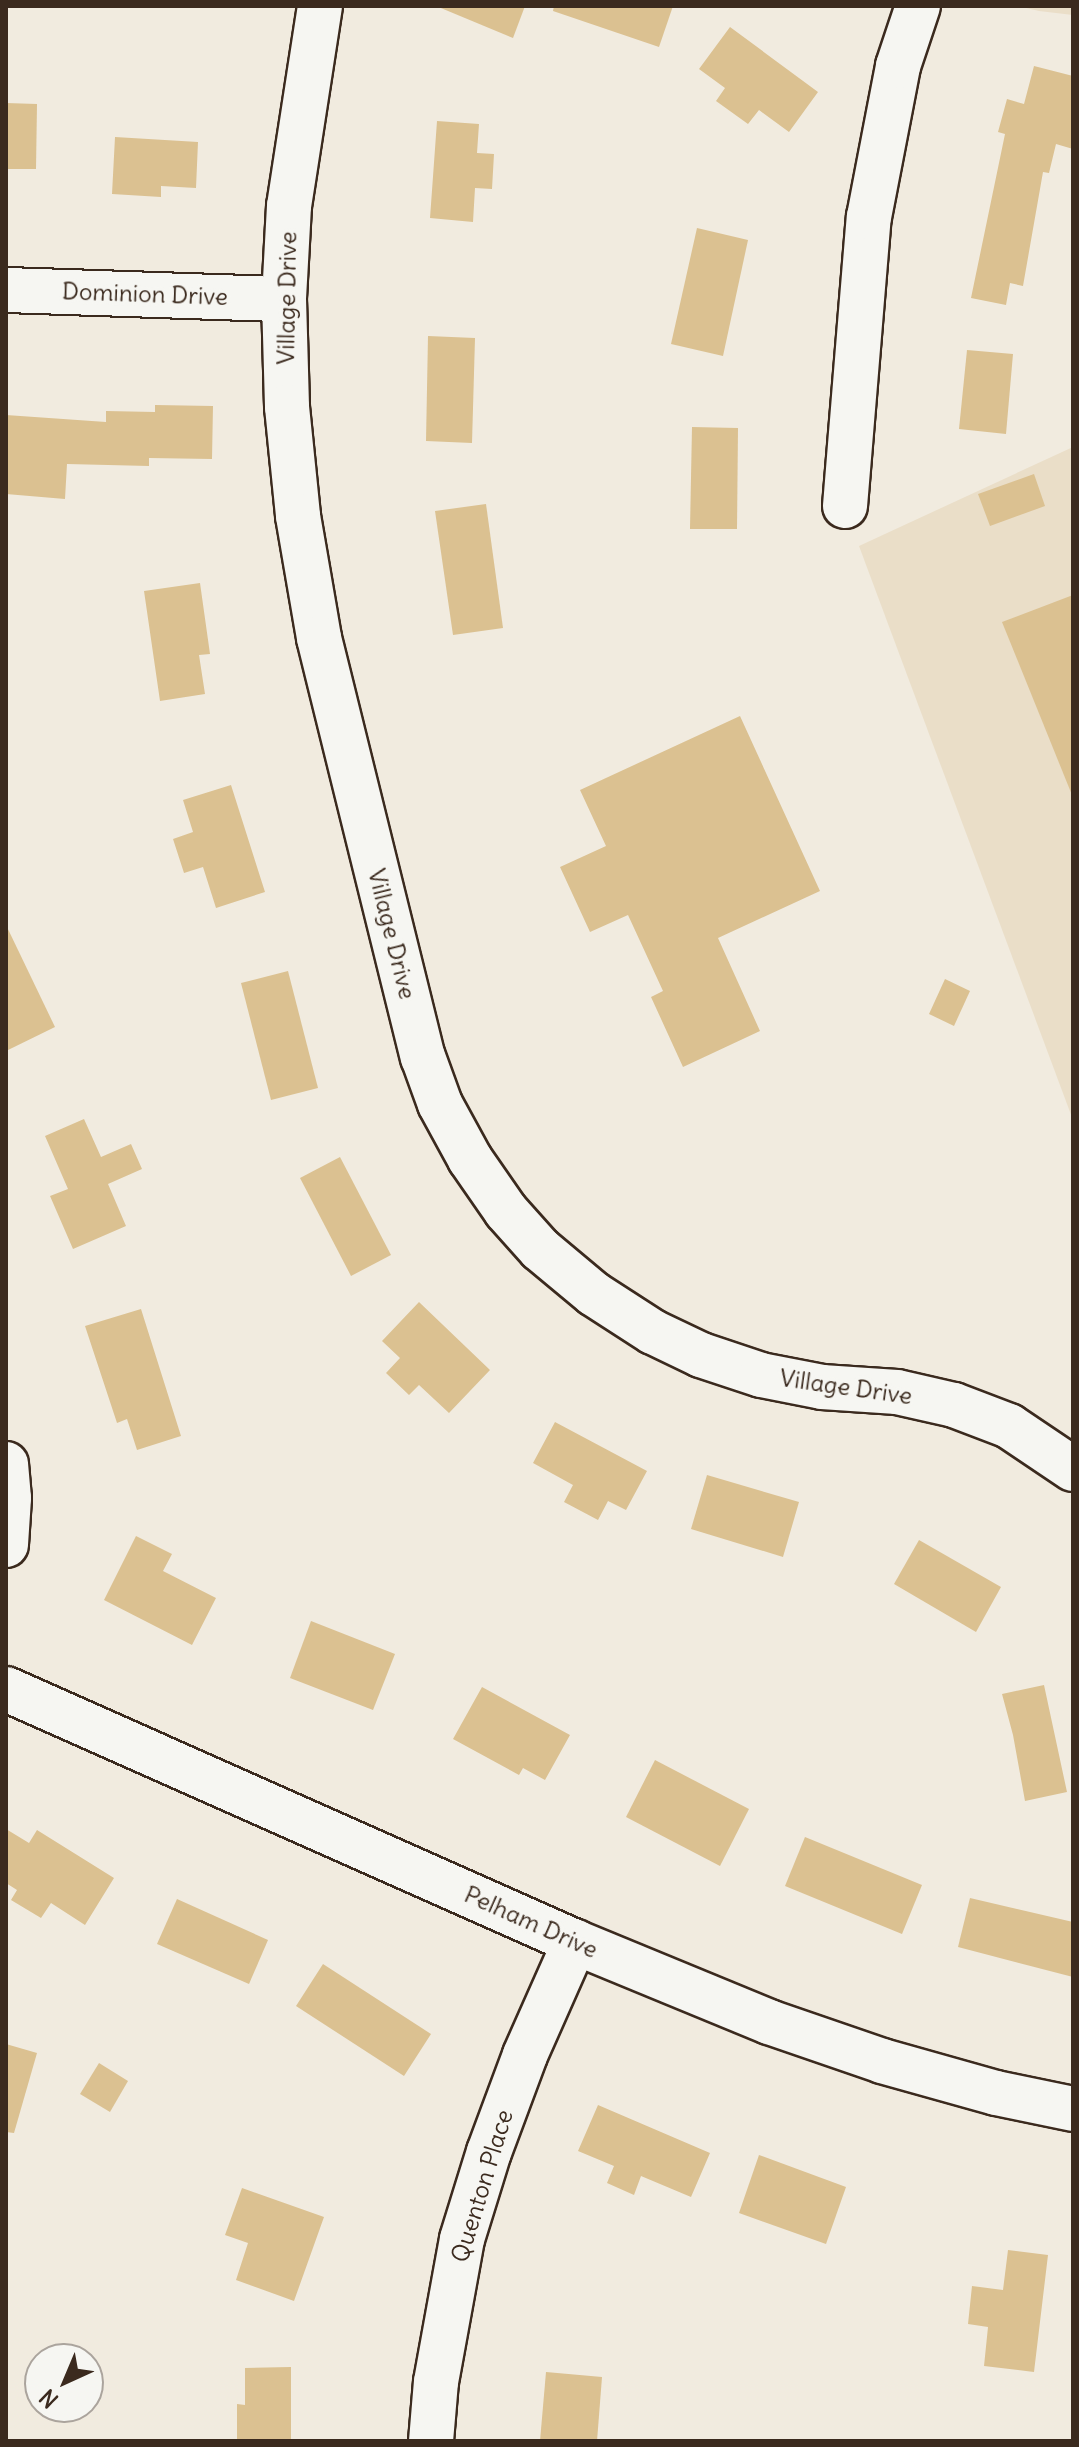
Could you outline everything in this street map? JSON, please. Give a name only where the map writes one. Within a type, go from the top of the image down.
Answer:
[{"type":"street","name":"Village Drive","points":[[320,6],[289,206],[284,299],[290,438],[298,516],[319,638],[423,1057],[440,1104],[470,1159],[506,1211],[540,1249],[594,1294],[653,1332],[701,1355],[761,1375],[822,1387],[897,1392],[954,1405],[1009,1426],[1073,1469]]},
{"type":"street","points":[[845,506],[869,217],[898,66],[918,6]]},
{"type":"street","name":"Dominion Drive","points":[[6,290],[284,299]]},
{"type":"street","points":[[6,1464],[9,1498],[6,1545]]},
{"type":"street","name":"Pelham Drive","points":[[6,1689],[575,1942],[769,2022],[882,2061],[996,2093],[1073,2109]]},
{"type":"street","name":"Quenton Place","points":[[431,2441],[440,2356],[462,2239],[489,2152],[525,2055],[575,1942]]},
{"type":"shaded area","points":[[1018,6],[1073,6],[1073,15],[1039,11]]},
{"type":"shaded area","points":[[1073,447],[1073,1120],[859,546]]},
{"type":"building","points":[[436,6],[525,6],[513,38]]},
{"type":"building","points":[[554,6],[673,6],[659,47],[553,11]]},
{"type":"building","points":[[730,27],[818,92],[789,132],[759,110],[748,124],[716,101],[725,88],[699,69]]},
{"type":"building","points":[[1034,66],[1073,76],[1073,149],[1056,144],[1049,173],[1043,172],[1023,286],[1010,283],[1006,305],[971,298],[1005,134],[998,132],[1007,99],[1024,104]]},
{"type":"building","points":[[6,103],[37,104],[36,169],[6,169]]},
{"type":"building","points":[[437,121],[479,124],[477,153],[494,154],[492,189],[475,188],[473,222],[430,218]]},
{"type":"building","points":[[115,137],[198,142],[196,188],[161,186],[161,197],[112,194]]},
{"type":"building","points":[[697,228],[748,240],[723,356],[671,344]]},
{"type":"building","points":[[428,336],[475,338],[472,443],[426,441]]},
{"type":"building","points":[[967,350],[1013,354],[1006,434],[959,429]]},
{"type":"building","points":[[155,405],[213,406],[212,459],[149,458],[149,466],[67,464],[65,499],[6,494],[6,415],[106,422],[106,411],[155,412]]},
{"type":"building","points":[[692,427],[738,428],[737,529],[690,529]]},
{"type":"building","points":[[1034,474],[1045,506],[990,526],[978,494]]},
{"type":"building","points":[[486,504],[503,628],[453,635],[435,511]]},
{"type":"building","points":[[200,583],[210,654],[199,655],[205,694],[160,701],[144,591]]},
{"type":"building","points":[[1073,595],[1073,795],[1072,795],[1002,622]]},
{"type":"building","points":[[740,716],[820,891],[718,938],[760,1031],[683,1067],[651,997],[663,991],[628,915],[590,932],[560,867],[606,846],[580,790]]},
{"type":"building","points":[[231,785],[265,892],[216,908],[203,867],[184,873],[173,839],[193,832],[183,800]]},
{"type":"building","points":[[6,925],[55,1027],[6,1051]]},
{"type":"building","points":[[288,971],[318,1088],[271,1100],[241,983]]},
{"type":"building","points":[[945,979],[970,991],[954,1026],[929,1014]]},
{"type":"building","points":[[84,1119],[101,1157],[131,1144],[142,1169],[108,1184],[126,1226],[73,1249],[50,1196],[68,1189],[45,1136]]},
{"type":"building","points":[[340,1157],[391,1255],[351,1276],[300,1178]]},
{"type":"building","points":[[419,1302],[490,1370],[449,1413],[419,1385],[409,1395],[386,1373],[400,1358],[382,1341]]},
{"type":"building","points":[[141,1309],[181,1436],[137,1450],[127,1419],[117,1423],[85,1326]]},
{"type":"building","points":[[555,1422],[647,1471],[626,1510],[608,1501],[598,1520],[564,1502],[573,1485],[533,1463]]},
{"type":"building","points":[[707,1475],[799,1502],[783,1557],[691,1529]]},
{"type":"building","points":[[136,1536],[172,1554],[163,1571],[216,1598],[192,1645],[104,1600]]},
{"type":"building","points":[[919,1540],[1001,1587],[976,1632],[894,1584]]},
{"type":"building","points":[[311,1621],[395,1654],[373,1710],[290,1678]]},
{"type":"building","points":[[1044,1685],[1067,1792],[1025,1801],[1002,1694]]},
{"type":"building","points":[[482,1687],[570,1735],[545,1780],[523,1768],[519,1775],[453,1739]]},
{"type":"building","points":[[655,1760],[749,1809],[720,1866],[626,1817]]},
{"type":"building","points":[[6,1829],[29,1843],[37,1830],[114,1878],[85,1925],[51,1903],[41,1918],[11,1900],[17,1890],[6,1883]]},
{"type":"building","points":[[805,1837],[922,1885],[902,1934],[785,1886]]},
{"type":"building","points":[[970,1898],[1073,1922],[1073,1977],[958,1947]]},
{"type":"building","points":[[177,1899],[268,1940],[249,1984],[157,1944]]},
{"type":"building","points":[[323,1964],[431,2034],[404,2076],[296,2006]]},
{"type":"building","points":[[6,2044],[37,2053],[14,2133],[6,2132]]},
{"type":"building","points":[[99,2063],[128,2081],[110,2112],[80,2094]]},
{"type":"building","points":[[598,2105],[710,2153],[691,2197],[641,2176],[634,2195],[607,2183],[614,2166],[578,2151]]},
{"type":"building","points":[[759,2155],[846,2187],[826,2244],[739,2213]]},
{"type":"building","points":[[242,2188],[324,2217],[294,2301],[236,2280],[248,2243],[225,2235]]},
{"type":"building","points":[[1008,2250],[1048,2255],[1034,2372],[984,2366],[988,2327],[968,2324],[972,2286],[1003,2290]]},
{"type":"building","points":[[291,2367],[291,2441],[237,2441],[237,2404],[245,2405],[245,2368]]},
{"type":"building","points":[[546,2372],[602,2377],[597,2441],[540,2441]]}]
